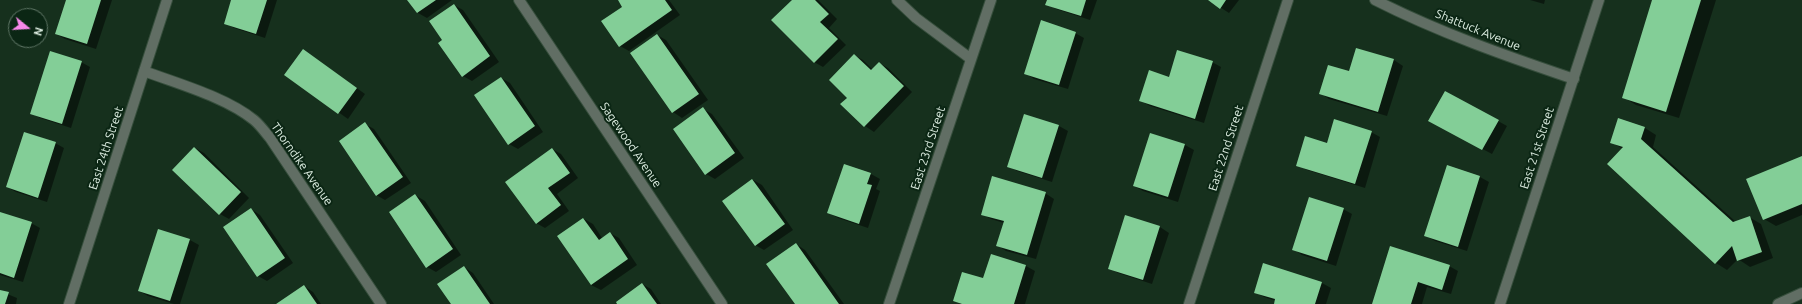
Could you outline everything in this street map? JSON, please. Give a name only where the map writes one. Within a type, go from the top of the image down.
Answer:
[{"type":"street","name":"East 24th Street","points":[[69,304],[167,0]]},
{"type":"street","name":"Sagewood Avenue","points":[[519,0],[722,304]]},
{"type":"street","points":[[897,0],[916,18],[971,59]]},
{"type":"street","name":"East 23rd Street","points":[[890,304],[991,0]]},
{"type":"street","name":"East 22nd Street","points":[[1189,304],[1288,0]]},
{"type":"street","name":"Shattuck Avenue","points":[[1375,0],[1444,31],[1522,62],[1574,78]]},
{"type":"street","name":"East 21st Street","points":[[1500,304],[1599,0]]},
{"type":"street","name":"Thorndike Avenue","points":[[144,71],[218,99],[237,108],[255,120],[270,138],[381,304]]},
{"type":"street","points":[[1778,304],[1792,301],[1802,293]]},
{"type":"building","points":[[66,0],[101,0],[87,44],[55,34]]},
{"type":"building","points":[[231,0],[267,0],[256,34],[224,24]]},
{"type":"building","points":[[407,0],[436,0],[417,13]]},
{"type":"building","points":[[618,0],[665,0],[672,10],[619,47],[601,21],[622,7]]},
{"type":"building","points":[[792,0],[815,0],[829,14],[820,22],[838,39],[814,63],[771,20]]},
{"type":"building","points":[[1047,0],[1086,0],[1081,16],[1045,5]]},
{"type":"building","points":[[1208,0],[1226,0],[1220,9]]},
{"type":"building","points":[[1652,0],[1701,0],[1666,112],[1622,98]]},
{"type":"building","points":[[454,4],[490,56],[462,77],[438,43],[442,40],[429,21]]},
{"type":"building","points":[[1041,20],[1076,32],[1059,85],[1024,74]]},
{"type":"building","points":[[657,34],[699,94],[672,113],[630,53]]},
{"type":"building","points":[[1356,48],[1394,59],[1378,112],[1319,94],[1328,65],[1349,71]]},
{"type":"building","points":[[303,49],[357,88],[338,114],[284,75]]},
{"type":"building","points":[[1177,50],[1213,61],[1195,119],[1139,101],[1149,70],[1169,77]]},
{"type":"building","points":[[50,51],[82,61],[62,124],[30,114]]},
{"type":"building","points":[[854,54],[871,70],[879,62],[904,86],[864,127],[840,104],[847,98],[829,80]]},
{"type":"building","points":[[501,77],[535,126],[508,145],[474,95]]},
{"type":"building","points":[[1445,91],[1499,120],[1482,150],[1428,121]]},
{"type":"building","points":[[703,107],[735,153],[705,175],[673,129]]},
{"type":"building","points":[[1024,114],[1059,125],[1042,178],[1007,167]]},
{"type":"building","points":[[1618,118],[1645,127],[1641,139],[1733,222],[1750,216],[1762,252],[1737,261],[1732,246],[1715,264],[1607,164],[1623,147],[1610,143]]},
{"type":"building","points":[[1334,119],[1372,131],[1355,184],[1296,166],[1305,136],[1327,143]]},
{"type":"building","points":[[365,122],[403,177],[376,196],[339,141]]},
{"type":"building","points":[[24,132],[56,142],[38,198],[6,187]]},
{"type":"building","points":[[1150,133],[1185,144],[1168,197],[1133,186]]},
{"type":"building","points":[[194,147],[241,192],[219,215],[172,170]]},
{"type":"building","points":[[552,148],[570,173],[548,188],[561,205],[536,224],[505,182]]},
{"type":"building","points":[[1802,156],[1802,204],[1763,220],[1746,179]]},
{"type":"building","points":[[844,164],[871,173],[867,184],[872,185],[859,224],[827,213]]},
{"type":"building","points":[[1447,165],[1480,176],[1458,247],[1424,236]]},
{"type":"building","points":[[992,176],[1046,192],[1027,255],[996,246],[1004,221],[981,215]]},
{"type":"building","points":[[752,179],[785,224],[755,246],[722,201]]},
{"type":"building","points":[[415,194],[453,249],[426,268],[389,212]]},
{"type":"building","points":[[1309,197],[1344,208],[1327,261],[1292,250]]},
{"type":"building","points":[[251,208],[285,258],[257,277],[223,227]]},
{"type":"building","points":[[0,212],[32,222],[14,278],[0,273]]},
{"type":"building","points":[[1125,215],[1160,226],[1143,280],[1108,269]]},
{"type":"building","points":[[583,218],[599,240],[610,232],[628,259],[591,285],[557,236]]},
{"type":"building","points":[[158,229],[190,239],[170,301],[138,291]]},
{"type":"building","points":[[796,243],[839,304],[795,304],[766,264]]},
{"type":"building","points":[[1390,246],[1450,265],[1442,290],[1418,282],[1411,304],[1372,304]]},
{"type":"building","points":[[991,254],[1026,265],[1014,304],[962,304],[953,301],[962,272],[983,278]]},
{"type":"building","points":[[1263,263],[1322,282],[1315,304],[1274,304],[1275,299],[1254,293]]},
{"type":"building","points":[[464,266],[490,304],[451,304],[437,284]]},
{"type":"building","points":[[642,283],[657,304],[617,304],[616,302]]},
{"type":"building","points":[[304,285],[317,304],[276,304]]},
{"type":"building","points":[[0,290],[9,292],[5,304],[0,304]]}]
